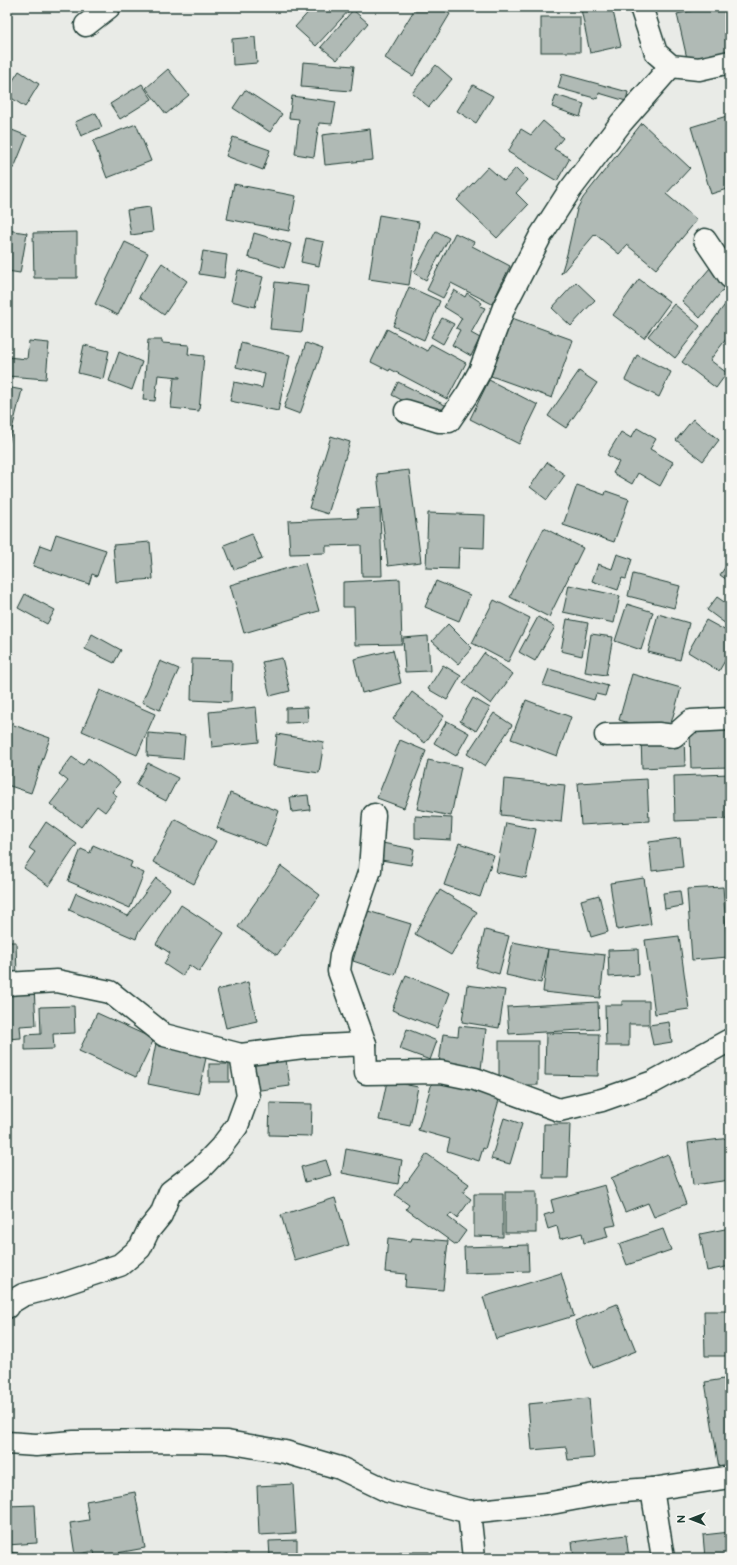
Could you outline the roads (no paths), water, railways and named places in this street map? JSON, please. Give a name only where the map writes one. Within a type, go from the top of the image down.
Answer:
[{"type":"street","points":[[86,25],[109,7]]},
{"type":"street","points":[[641,7],[656,53],[671,66],[699,69],[730,62]]},
{"type":"street","points":[[406,411],[439,421],[448,421],[468,393],[480,371],[504,306],[541,235],[557,209],[621,123],[671,66]]},
{"type":"street","points":[[705,240],[730,277]]},
{"type":"street","points":[[606,735],[658,734],[674,736],[691,721],[730,719]]},
{"type":"street","points":[[374,815],[370,870],[341,955],[339,971],[364,1044],[366,1073],[441,1072],[475,1079],[559,1110],[602,1100],[653,1082],[730,1040]]},
{"type":"street","points":[[7,984],[57,981],[110,992],[164,1035],[241,1055],[303,1047],[364,1044]]},
{"type":"street","points":[[7,1307],[8,1304],[23,1295],[54,1288],[120,1265],[140,1248],[148,1231],[161,1215],[170,1192],[201,1168],[221,1147],[236,1126],[248,1096],[241,1055]]},
{"type":"street","points":[[7,1443],[36,1445],[74,1442],[227,1442],[285,1452],[340,1468],[388,1491],[469,1512],[546,1504],[610,1492],[652,1489],[730,1477]]},
{"type":"street","points":[[652,1489],[663,1558]]},
{"type":"street","points":[[469,1512],[474,1558]]}]
